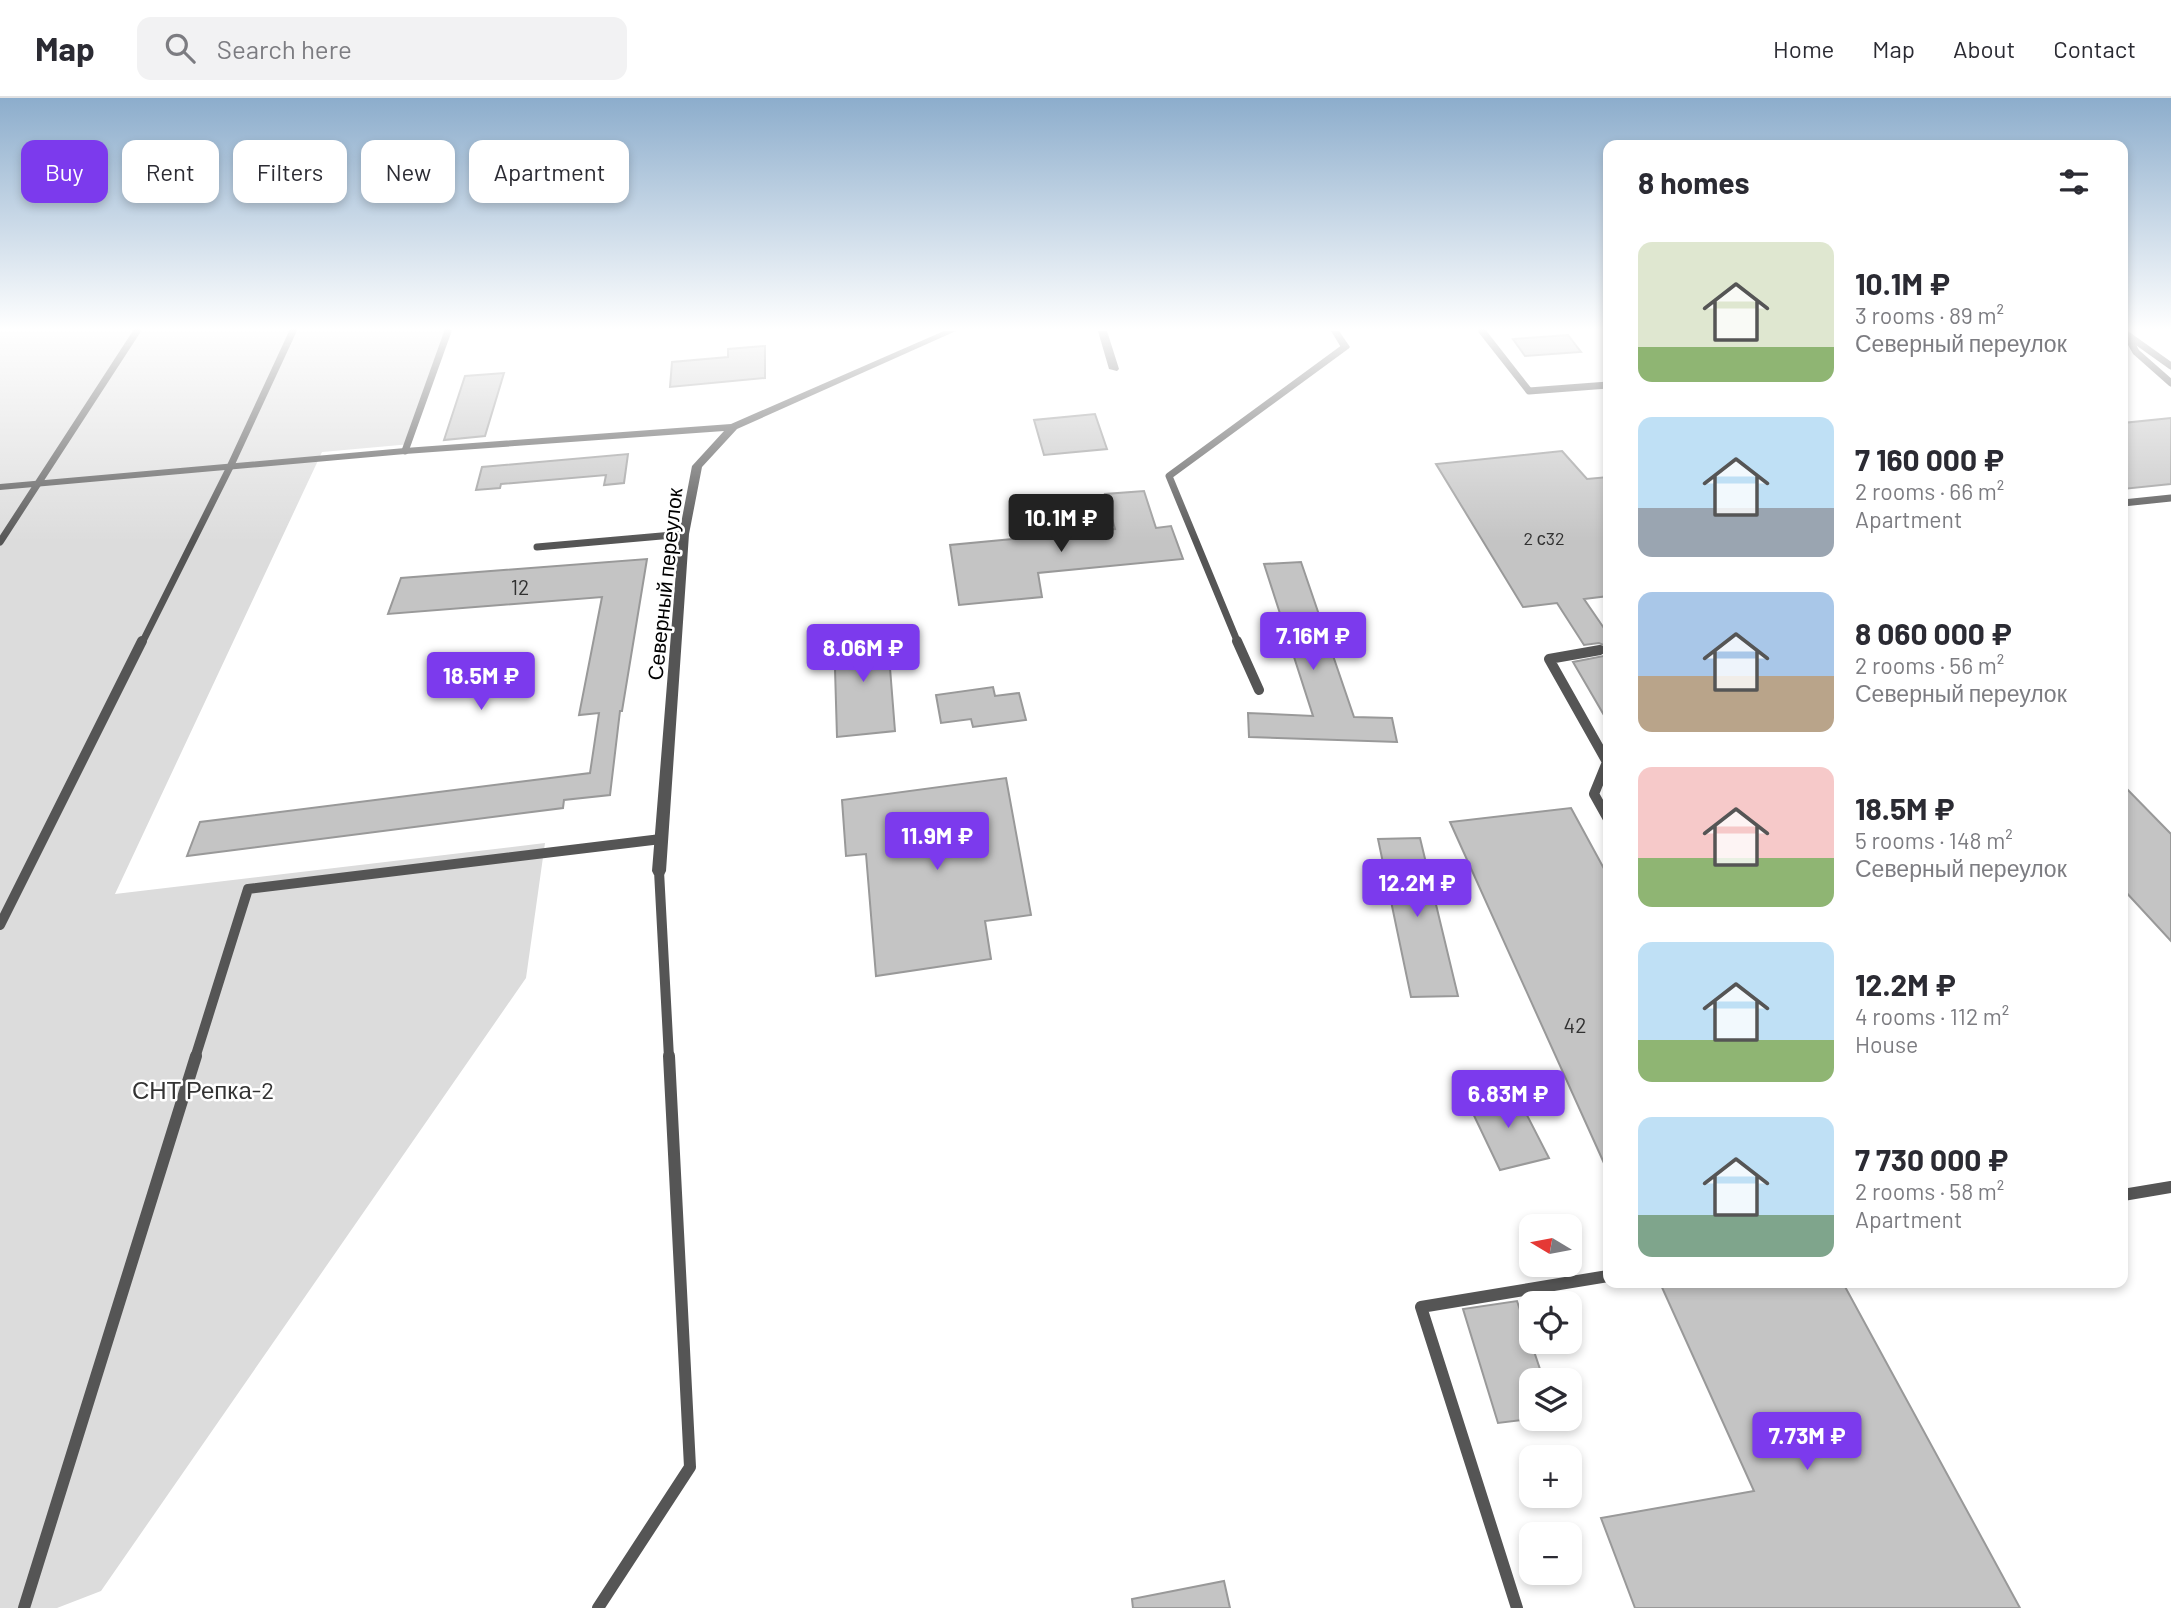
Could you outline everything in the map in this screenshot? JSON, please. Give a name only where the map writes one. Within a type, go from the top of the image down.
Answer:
[{"type":"street","name":"Северный переулок","points":[[659,871],[684,534],[697,466],[733,427],[791,401]]},
{"type":"street","points":[[0,487],[405,451],[733,427]]},
{"type":"lane","points":[[0,542],[91,401]]},
{"type":"lane","points":[[0,925],[260,401]]},
{"type":"lane","points":[[405,451],[423,401]]},
{"type":"lane","points":[[1259,690],[1205,569],[1169,476],[1271,401]]},
{"type":"lane","points":[[2128,502],[2171,498]]},
{"type":"lane","points":[[537,547],[684,534]]},
{"type":"lane","points":[[1600,650],[1549,659],[1603,755]]},
{"type":"lane","points":[[1603,772],[1594,794],[1603,811]]},
{"type":"lane","points":[[24,1608],[248,889],[661,839]]},
{"type":"lane","points":[[598,1608],[690,1467],[659,871]]},
{"type":"lane","points":[[2128,1194],[2171,1187]]},
{"type":"lane","points":[[1517,1608],[1421,1307],[1603,1277]]},
{"type":"green space","name":"СНТ Репка-2","points":[[0,401],[426,401],[411,444],[322,452],[115,894],[545,843],[526,978],[101,1591],[57,1608],[0,1608]]},
{"type":"building","points":[[457,401],[495,401],[485,436],[444,440]]},
{"type":"building","points":[[1095,414],[1107,449],[1044,455],[1034,420]]},
{"type":"building","points":[[2171,418],[2171,484],[2128,488],[2128,422]]},
{"type":"building","points":[[1562,451],[1587,479],[1603,477],[1603,597],[1584,599],[1603,627],[1603,645],[1584,645],[1557,603],[1523,607],[1436,464]]},
{"type":"building","points":[[628,454],[624,483],[604,485],[606,475],[501,484],[500,488],[476,490],[482,467]]},
{"type":"building","points":[[1144,491],[1156,528],[1171,526],[1183,559],[1038,573],[1042,597],[959,605],[950,545],[1115,529],[1105,494]]},
{"type":"building","points":[[647,559],[620,711],[610,795],[564,800],[563,808],[187,856],[200,822],[590,773],[599,713],[579,715],[602,597],[388,614],[401,578]]},
{"type":"building","points":[[1301,562],[1354,717],[1392,718],[1397,742],[1249,737],[1248,713],[1313,716],[1264,564]]},
{"type":"building","points":[[887,630],[895,731],[837,737],[834,635]]},
{"type":"building","points":[[1603,656],[1603,713],[1573,662]]},
{"type":"building","points":[[993,687],[995,696],[1019,693],[1026,720],[973,727],[971,719],[941,723],[936,695]]},
{"type":"building","points":[[1006,778],[1031,915],[985,921],[991,959],[876,976],[866,854],[846,856],[842,800]]},
{"type":"building","points":[[2128,790],[2171,834],[2171,941],[2128,894]]},
{"type":"building","points":[[1571,808],[1603,867],[1603,1161],[1450,822]]},
{"type":"building","points":[[1420,838],[1458,996],[1411,997],[1378,839]]},
{"type":"building","points":[[1514,1090],[1549,1158],[1500,1170],[1467,1101]]},
{"type":"building","points":[[1662,1288],[1846,1288],[2020,1608],[1635,1608],[1601,1518],[1754,1491]]},
{"type":"building","points":[[1517,1301],[1519,1354],[1535,1354],[1540,1368],[1519,1368],[1519,1420],[1498,1423],[1463,1309]]},
{"type":"building","points":[[1224,1581],[1230,1608],[1133,1608],[1132,1599]]}]
